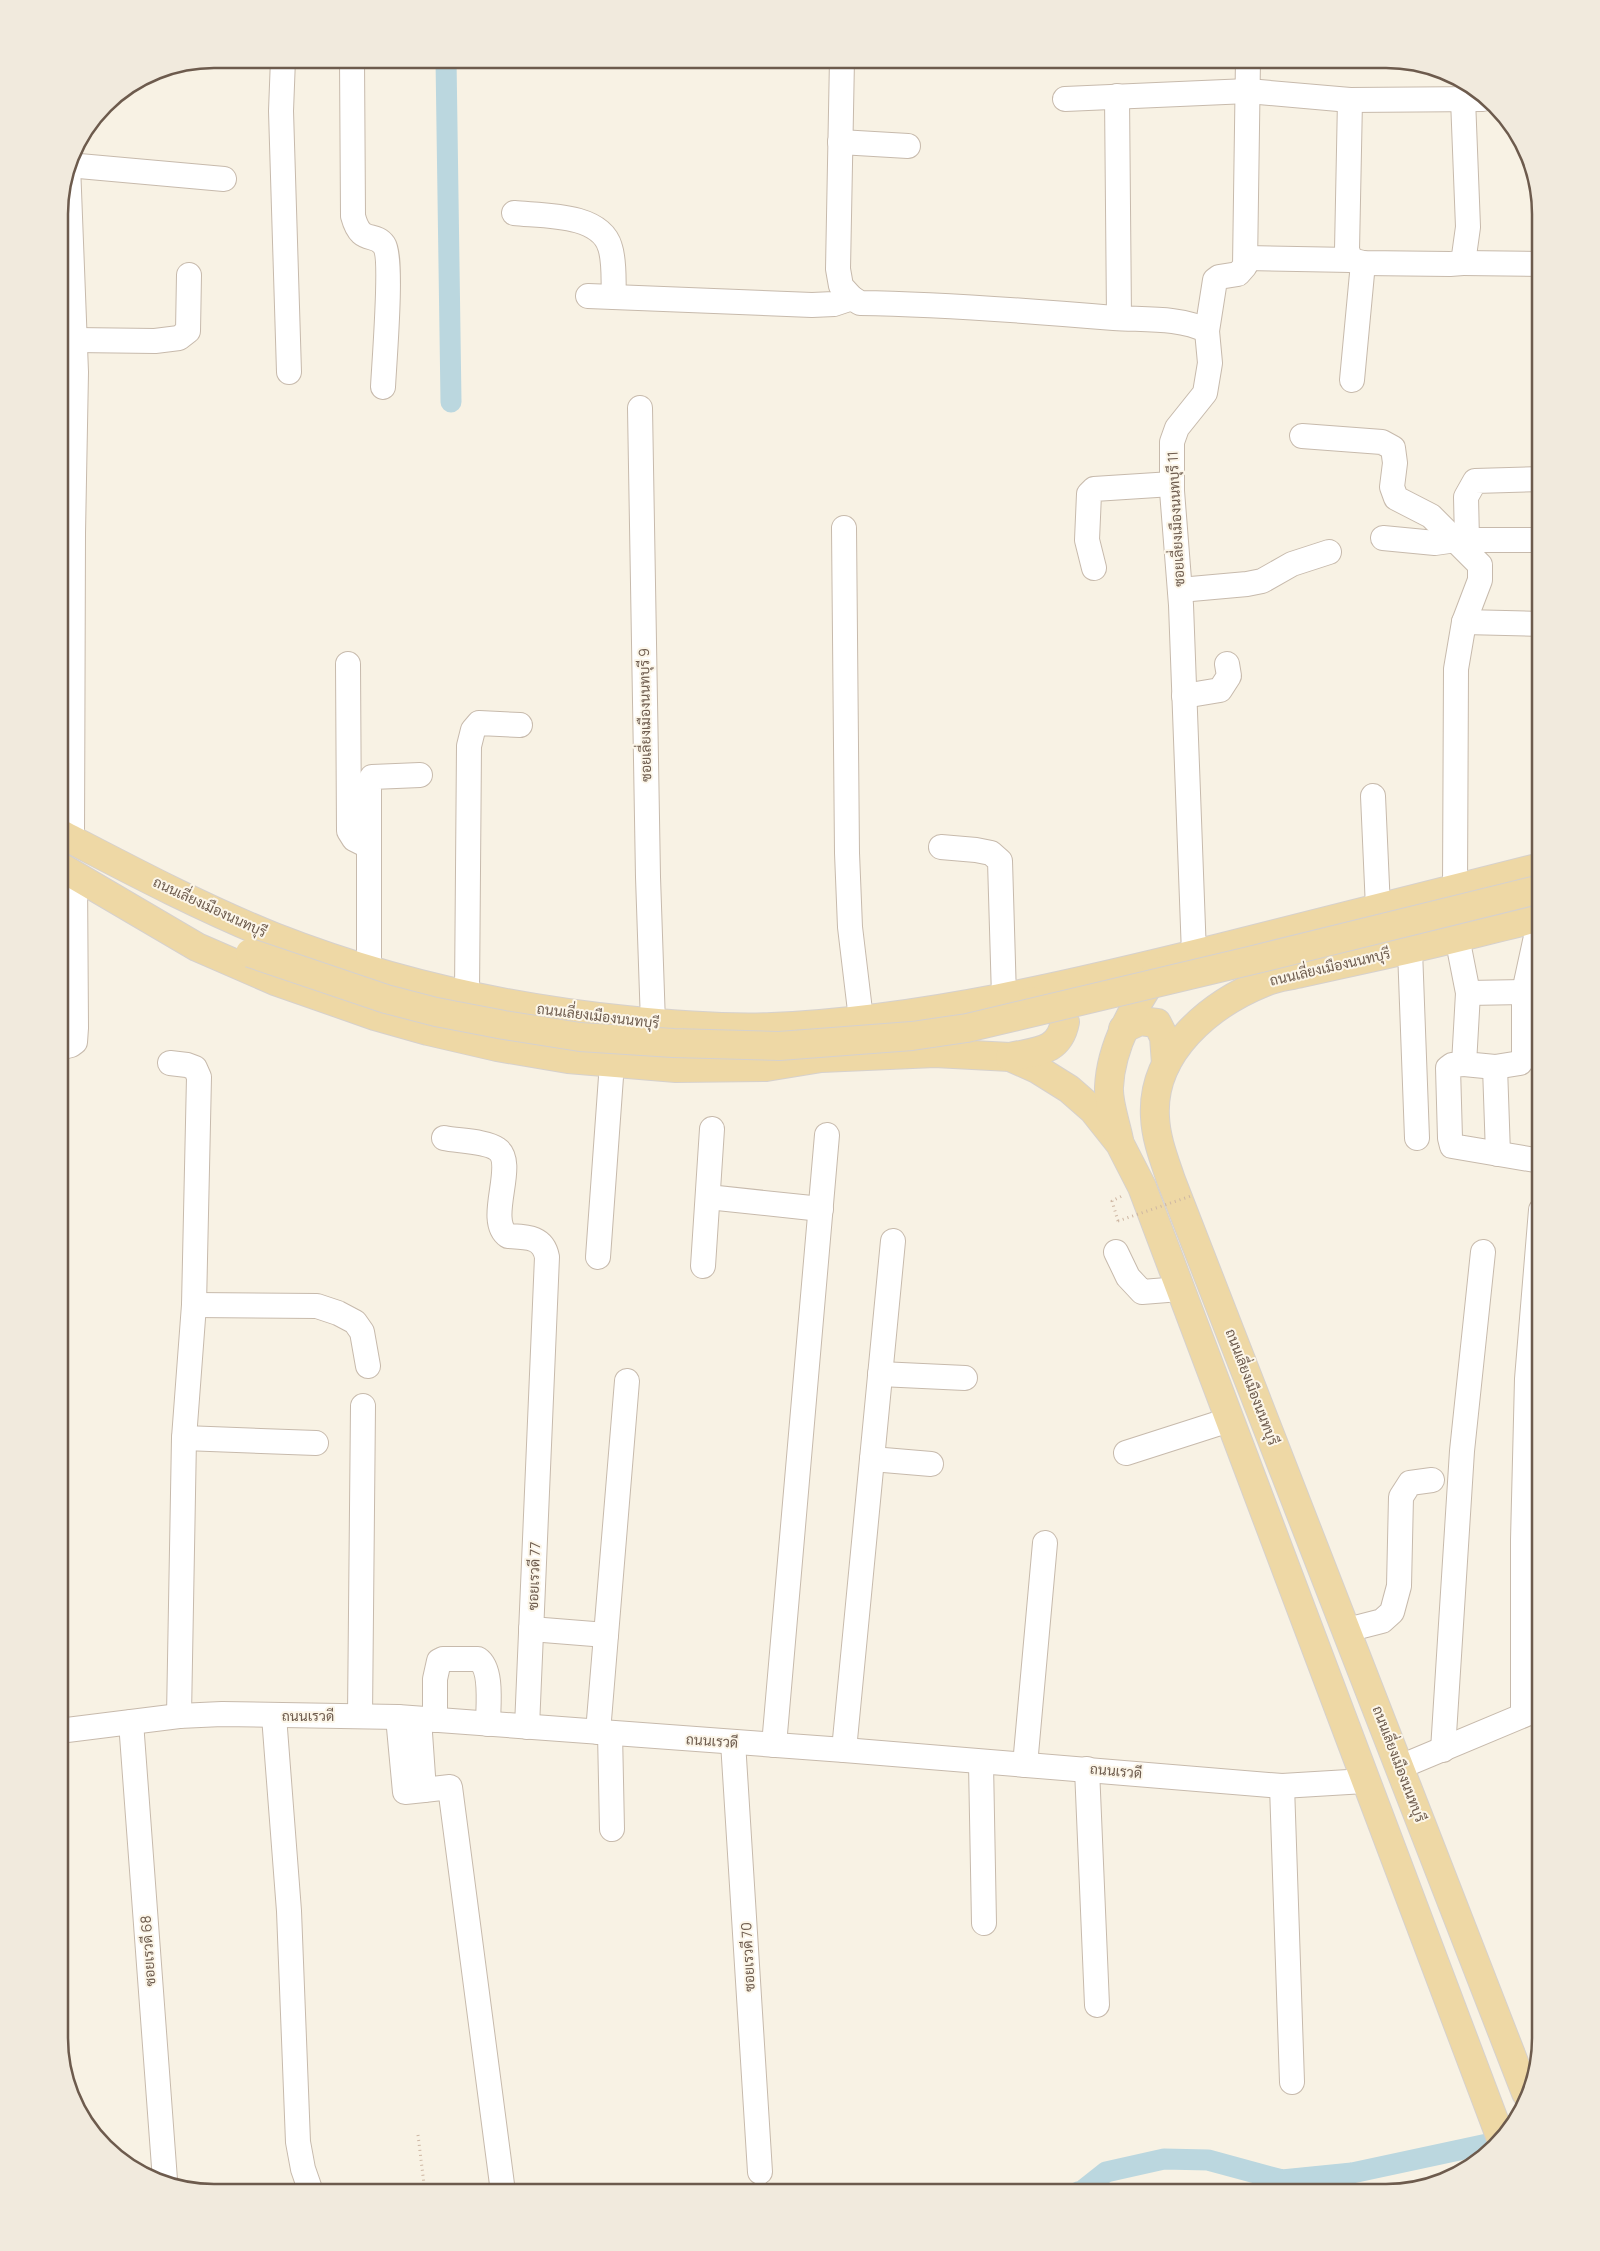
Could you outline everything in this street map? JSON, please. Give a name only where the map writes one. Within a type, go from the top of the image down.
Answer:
[{"type":"main road","name":"ถนนเลี่ยงเมืองนนทบุรี","points":[[68,837],[198,904],[279,938],[369,969],[523,1007],[654,1023],[771,1027],[908,1014],[1007,996],[1164,962],[1532,869]]},
{"type":"main road","points":[[68,871],[197,947],[275,981],[375,1016],[428,1031],[497,1047],[568,1059],[611,1074],[676,1068],[766,1067],[821,1058],[935,1053],[1010,1057],[1051,1047],[1062,1036],[1065,1022],[1058,1011],[1007,996]]},
{"type":"main road","points":[[148,918],[386,999],[436,1012],[580,1037],[673,1043],[779,1046],[912,1036],[967,1028],[1532,891]]},
{"type":"main road","name":"ถนนเลี่ยงเมืองนนทบุรี","points":[[1524,2087],[1159,1147],[1155,1116],[1158,1089],[1166,1064],[1179,1044],[1199,1021],[1236,995],[1266,981],[1410,950],[1532,919]]},
{"type":"main road","points":[[1120,1144],[1108,1088],[1114,1056],[1123,1029],[1164,962]]},
{"type":"main road","points":[[1123,1029],[1140,1020],[1157,1023],[1164,1037],[1166,1064]]},
{"type":"main road","points":[[1010,1057],[1037,1069],[1069,1088],[1092,1110],[1120,1144],[1142,1187],[1498,2131]]},
{"type":"street","points":[[282,67],[281,111],[289,372]]},
{"type":"street","points":[[352,67],[353,216],[360,232],[366,237],[384,245],[387,254],[388,278],[383,387]]},
{"type":"street","points":[[842,68],[838,269],[841,286],[852,298],[860,303],[1119,318],[1198,326],[1207,332]]},
{"type":"street","points":[[1248,68],[1246,109],[1246,258],[1357,262],[1532,264]]},
{"type":"street","points":[[1065,99],[1248,91],[1350,100],[1473,99],[1468,227],[1463,263]]},
{"type":"street","points":[[1117,96],[1119,318]]},
{"type":"street","points":[[1350,100],[1346,250],[1357,262],[1352,380]]},
{"type":"street","points":[[840,142],[908,146]]},
{"type":"street","points":[[76,166],[224,179]]},
{"type":"street","points":[[68,742],[75,340],[69,193]]},
{"type":"street","points":[[514,213],[580,220],[597,228],[606,238],[610,247],[614,297]]},
{"type":"street","name":"ซอยเลี่ยงเมืองนนทบุรี 11","points":[[1194,954],[1180,590],[1172,484],[1172,442],[1177,428],[1206,393],[1210,363],[1207,332],[1214,280],[1218,277],[1231,277],[1241,273],[1246,258]]},
{"type":"street","points":[[75,340],[155,341],[180,338],[188,331],[189,275]]},
{"type":"street","points":[[588,296],[812,305],[834,304],[852,298]]},
{"type":"street","name":"ซอยเลี่ยงเมืองนนทบุรี 9","points":[[640,408],[648,877],[654,1023]]},
{"type":"street","points":[[1302,436],[1382,442],[1393,448],[1395,463],[1392,487],[1396,498],[1431,516],[1462,540],[1480,565],[1480,580],[1464,622],[1456,669],[1455,889]]},
{"type":"street","points":[[1462,540],[1466,497],[1475,481],[1532,479]]},
{"type":"street","points":[[1094,568],[1087,540],[1089,494],[1094,489],[1172,484]]},
{"type":"street","points":[[844,528],[847,853],[850,926],[861,1019]]},
{"type":"street","points":[[1383,538],[1436,543],[1462,540],[1532,540]]},
{"type":"street","points":[[1180,590],[1262,581],[1292,564],[1329,552]]},
{"type":"street","points":[[1464,622],[1532,624]]},
{"type":"street","points":[[348,664],[350,831],[354,840],[368,846]]},
{"type":"street","points":[[1184,696],[1220,690],[1229,676],[1227,664]]},
{"type":"street","points":[[467,994],[469,746],[473,730],[479,723],[520,725]]},
{"type":"street","points":[[369,969],[369,782],[372,776],[420,775]]},
{"type":"street","points":[[1373,796],[1378,908]]},
{"type":"street","points":[[941,848],[991,853],[1000,861],[1007,996]]},
{"type":"street","points":[[68,906],[70,1039]]},
{"type":"street","points":[[1456,937],[1468,993],[1464,1064]]},
{"type":"street","points":[[1410,950],[1417,1138]]},
{"type":"street","points":[[1532,954],[1524,992],[1524,1056],[1520,1063],[1495,1067],[1464,1064],[1452,1065],[1448,1068],[1447,1073],[1452,1146],[1532,1160]]},
{"type":"street","points":[[1468,993],[1524,992]]},
{"type":"street","points":[[170,1063],[195,1068],[199,1077],[194,1305],[184,1438],[179,1716]]},
{"type":"street","points":[[1495,1067],[1498,1154]]},
{"type":"street","points":[[598,1257],[611,1074]]},
{"type":"street","points":[[703,1266],[712,1129]]},
{"type":"street","points":[[774,1745],[827,1135]]},
{"type":"street","name":"ซอยเรวดี 77","points":[[444,1138],[486,1145],[501,1152],[504,1161],[500,1212],[502,1228],[508,1236],[534,1238],[539,1241],[546,1251],[527,1727]]},
{"type":"street","points":[[708,1197],[821,1209]]},
{"type":"street","points":[[844,1750],[892,1241]]},
{"type":"street","points":[[1116,1252],[1128,1277],[1142,1292],[1180,1289]]},
{"type":"street","points":[[1443,1750],[1462,1452],[1483,1252]]},
{"type":"street","points":[[194,1305],[317,1306],[355,1322],[362,1332],[368,1366]]},
{"type":"street","points":[[1400,1767],[1532,1711],[1524,1540],[1527,1379],[1532,1319]]},
{"type":"street","points":[[880,1374],[965,1378]]},
{"type":"street","points":[[612,1829],[604,1733],[606,1635],[628,1382]]},
{"type":"street","points":[[360,1716],[363,1406]]},
{"type":"street","points":[[1126,1454],[1229,1420]]},
{"type":"street","points":[[184,1438],[316,1444]]},
{"type":"street","points":[[872,1459],[931,1464]]},
{"type":"street","points":[[1347,1630],[1382,1620],[1392,1612],[1398,1586],[1401,1497],[1410,1483],[1432,1480]]},
{"type":"street","points":[[1024,1765],[1045,1543]]},
{"type":"street","points":[[532,1629],[606,1635]]},
{"type":"street","points":[[488,1724],[488,1690],[485,1664],[478,1659],[451,1658],[439,1661],[435,1679],[418,1719],[405,1792],[450,1788],[502,2183]]},
{"type":"street","name":"ถนนเรวดี","points":[[67,1730],[179,1716],[360,1716],[844,1750],[1282,1786],[1365,1781]]},
{"type":"street","points":[[274,1716],[289,1911],[298,2142],[307,2183]]},
{"type":"street","name":"ซอยเรวดี 68","points":[[131,1722],[165,2175]]},
{"type":"street","name":"ซอยเรวดี 70","points":[[733,1742],[760,2172]]},
{"type":"street","points":[[980,1762],[984,1923]]},
{"type":"street","points":[[1087,1769],[1097,2005]]},
{"type":"street","points":[[1282,1786],[1292,2082]]},
{"type":"path","points":[[1112,1201],[1118,1221],[1191,1196]]},
{"type":"path","points":[[418,2135],[424,2183]]},
{"type":"waterway","points":[[446,67],[451,402]]},
{"type":"waterway","points":[[1091,2184],[1106,2172],[1164,2159],[1208,2160],[1282,2180],[1352,2173],[1486,2144]]}]
